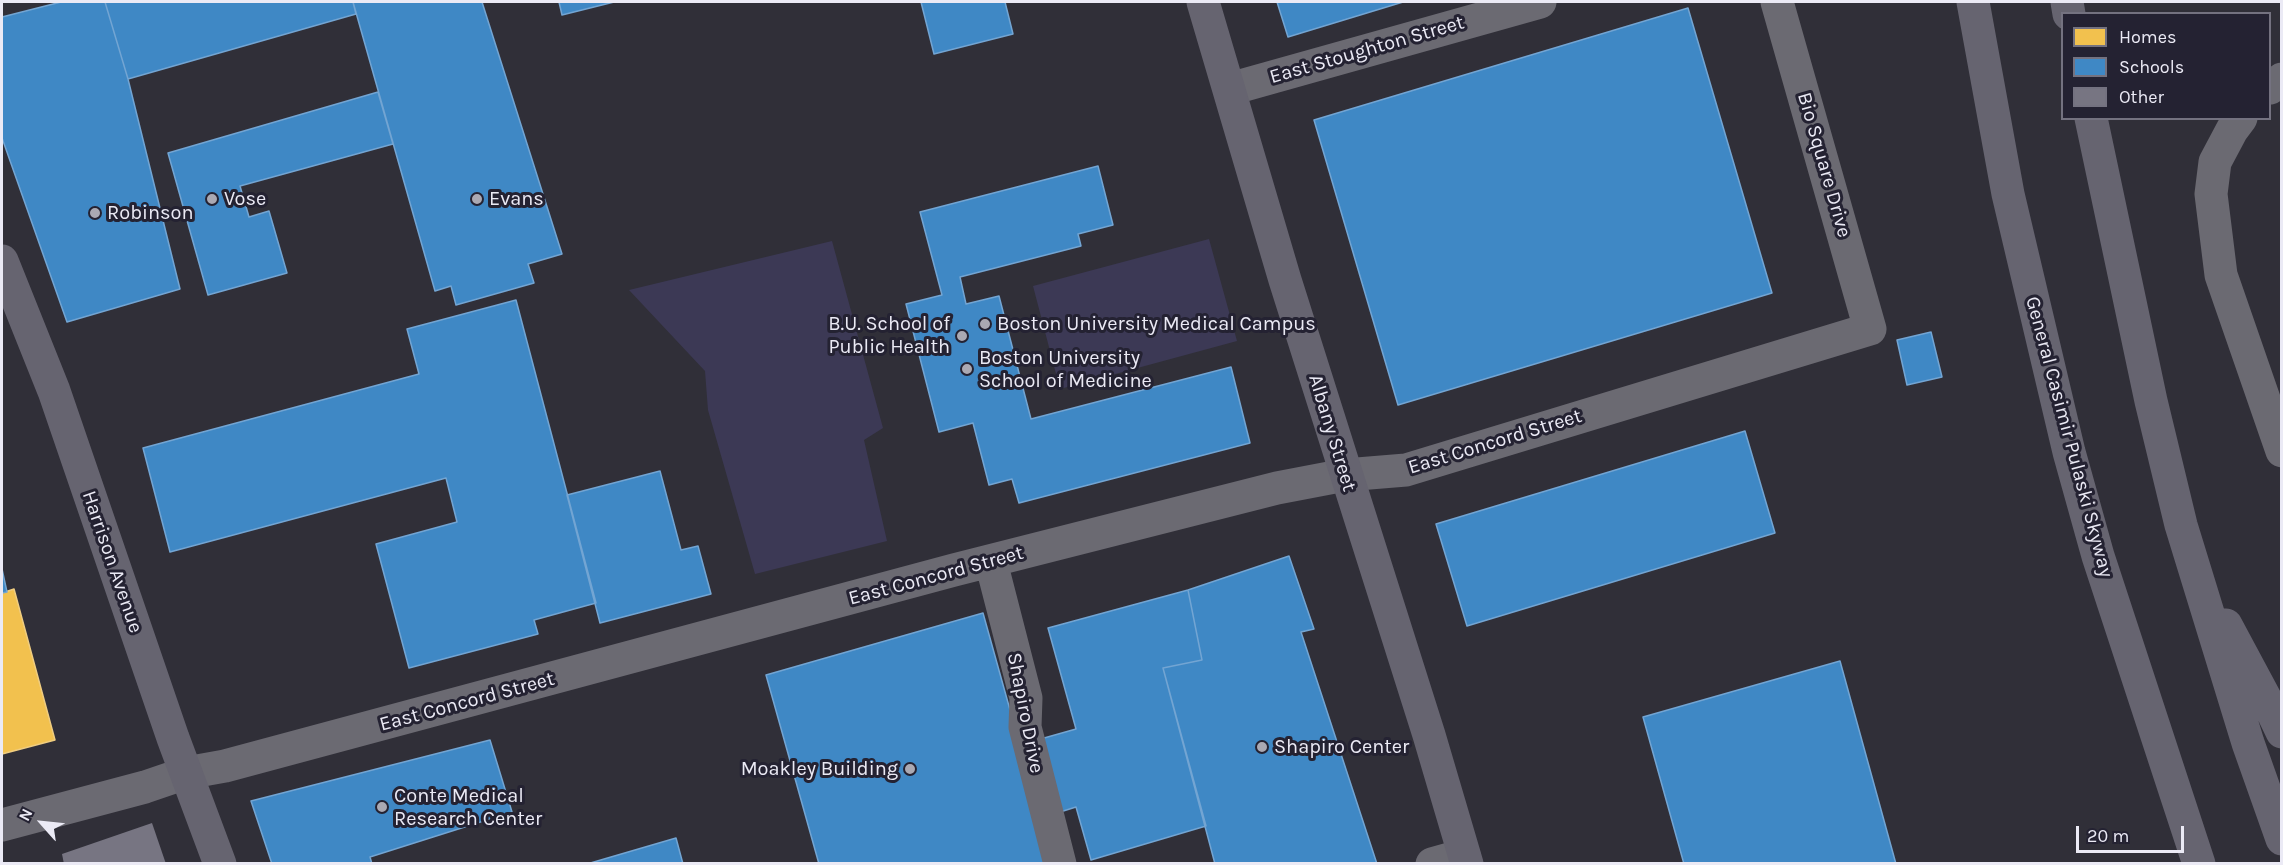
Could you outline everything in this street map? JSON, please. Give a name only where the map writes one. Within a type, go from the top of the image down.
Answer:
[{"type":"main road","name":"Albany Street","points":[[1203,2],[1285,280],[1466,859]]},
{"type":"main road","name":"General Casimir Pulaski Skyway","points":[[1973,2],[2008,194],[2068,452],[2098,556],[2199,864]]},
{"type":"main road","points":[[2091,120],[2151,401],[2193,564],[2248,743],[2282,839]]},
{"type":"main road","name":"Harrison Avenue","points":[[2,261],[54,391],[186,773],[220,864]]},
{"type":"main road","points":[[2193,564],[2282,732]]},
{"type":"street","name":"East Stoughton Street","points":[[1230,89],[1540,2]]},
{"type":"street","name":"Bio Square Drive","points":[[1777,2],[1870,329]]},
{"type":"street","points":[[2240,120],[2215,162],[2211,194],[2221,275],[2282,451]]},
{"type":"street","name":"East Concord Street","points":[[2,825],[129,792],[186,773],[247,760],[954,570],[1284,487],[1345,475],[1406,470],[1870,329]]},
{"type":"street","name":"Shapiro Drive","points":[[991,562],[1026,698],[1024,727],[1060,864]]},
{"type":"street","points":[[1432,864],[1466,859]]},
{"type":"shaded area","points":[[1209,239],[1237,341],[1060,389],[1033,286]]},
{"type":"shaded area","points":[[832,241],[883,428],[864,440],[887,541],[755,574],[708,410],[705,371],[629,290]]},
{"type":"building: Homes","points":[[14,589],[55,740],[2,754],[2,593]]},
{"type":"building: Schools","name":"Robinson","points":[[61,2],[105,2],[128,79],[180,289],[67,322],[2,138],[2,17]]},
{"type":"building: Schools","points":[[105,2],[353,2],[356,14],[128,79]]},
{"type":"building: Schools","name":"Evans","points":[[353,2],[482,2],[562,254],[528,264],[534,283],[456,305],[451,286],[435,291]]},
{"type":"building: Schools","points":[[559,2],[614,2],[562,15]]},
{"type":"building: Schools","points":[[921,2],[1005,2],[1013,34],[934,54]]},
{"type":"building: Schools","points":[[1277,2],[1403,2],[1288,37]]},
{"type":"building: Schools","points":[[1688,8],[1772,293],[1398,405],[1314,120]]},
{"type":"building: Schools","name":"Vose","points":[[378,92],[393,144],[240,186],[249,217],[269,211],[287,273],[208,295],[168,153]]},
{"type":"building: Schools","name":"B.U. School of Public Health","points":[[1098,166],[1113,225],[1078,234],[1081,246],[960,277],[966,304],[999,296],[1031,419],[1231,367],[1250,443],[1019,503],[1012,479],[989,485],[973,423],[939,432],[906,304],[942,295],[920,212]]},
{"type":"building: Schools","points":[[516,300],[596,603],[534,620],[538,634],[409,668],[376,544],[457,522],[446,478],[170,552],[143,448],[419,374],[407,329]]},
{"type":"building: Schools","points":[[1931,332],[1942,377],[1907,385],[1897,340]]},
{"type":"building: Schools","points":[[1745,431],[1775,533],[1467,626],[1436,524]]},
{"type":"building: Schools","points":[[660,471],[681,550],[698,546],[711,594],[600,623],[567,495]]},
{"type":"building: Schools","name":"Shapiro Center","points":[[1289,556],[1314,629],[1301,632],[1377,864],[1215,864],[1163,668],[1202,660],[1188,590]]},
{"type":"building: Schools","points":[[2,569],[7,592],[2,593]]},
{"type":"building: Schools","points":[[1188,590],[1202,660],[1163,668],[1206,826],[1091,860],[1076,807],[1057,813],[1037,740],[1076,729],[1048,628]]},
{"type":"building: Schools","name":"Moakley Building","points":[[983,613],[1053,864],[819,864],[766,675]]},
{"type":"building: Schools","points":[[1840,661],[1896,864],[1684,864],[1643,717]]},
{"type":"building: Schools","name":"Conte Medical Research Center","points":[[490,740],[512,812],[370,857],[372,864],[272,864],[251,801]]},
{"type":"building: Schools","points":[[676,838],[683,864],[587,864]]},
{"type":"building: Other","points":[[152,823],[166,864],[64,864],[62,854]]},
{"type":"place","name":"Vose","points":[[212,199]]},
{"type":"place","name":"Evans","points":[[477,199]]},
{"type":"place","name":"Robinson","points":[[95,213]]},
{"type":"place","name":"Boston University Medical Campus","points":[[985,324]]},
{"type":"place","name":"B.U. School of Public Health","points":[[962,336]]},
{"type":"place","name":"Boston University School of Medicine","points":[[967,369]]},
{"type":"place","name":"Shapiro Center","points":[[1262,747]]},
{"type":"place","name":"Moakley Building","points":[[910,769]]},
{"type":"place","name":"Conte Medical Research Center","points":[[382,807]]}]
